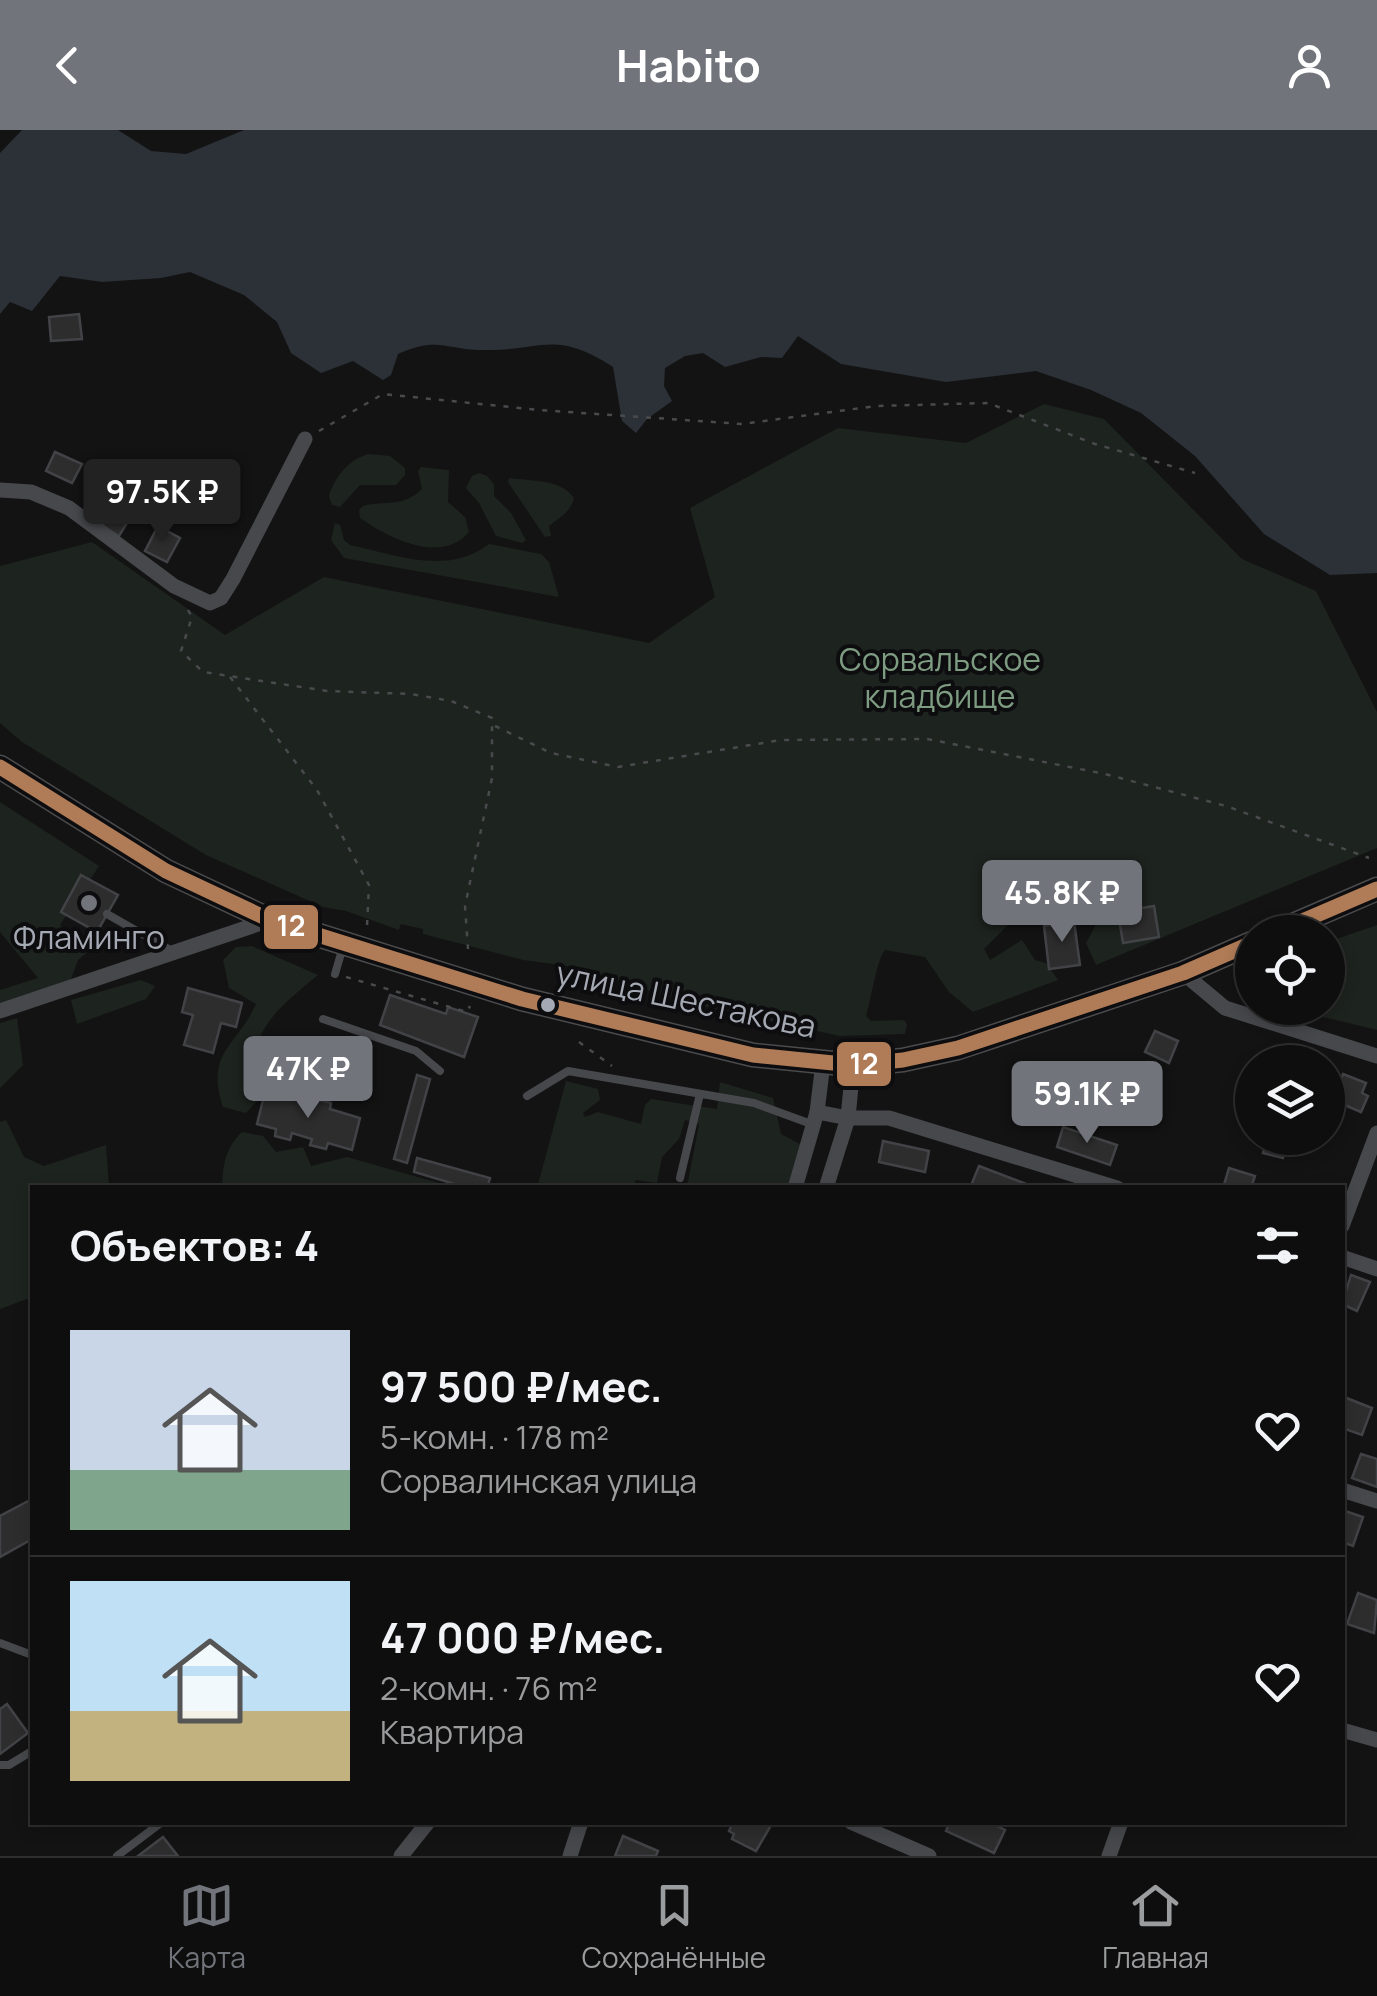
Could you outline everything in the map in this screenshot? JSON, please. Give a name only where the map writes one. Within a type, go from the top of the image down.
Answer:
[{"type":"main road","name":"улица Шестакова","points":[[0,767],[166,871],[270,920],[522,999],[753,1054],[853,1066],[903,1060],[958,1048],[1183,972],[1235,950]]},
{"type":"main road","points":[[1318,915],[1377,892]]},
{"type":"street","points":[[0,490],[31,492],[69,508],[174,586],[210,603],[221,598],[304,439]]},
{"type":"street","points":[[0,1011],[270,920]]},
{"type":"street","points":[[1183,972],[1226,1008],[1377,1056]]},
{"type":"street","points":[[796,1185],[816,1118],[823,1063]]},
{"type":"street","points":[[827,1185],[848,1118],[853,1066]]},
{"type":"street","points":[[816,1118],[889,1118],[1107,1185]]},
{"type":"street","points":[[1345,1218],[1377,1133]]},
{"type":"street","points":[[1345,1257],[1377,1269]]},
{"type":"street","points":[[1345,1491],[1377,1501]]},
{"type":"street","points":[[1345,1731],[1377,1740]]},
{"type":"street","points":[[401,1856],[426,1825]]},
{"type":"street","points":[[570,1856],[581,1825]]},
{"type":"street","points":[[858,1825],[930,1856]]},
{"type":"street","points":[[1109,1856],[1120,1825]]},
{"type":"lane","points":[[107,914],[176,954]]},
{"type":"lane","points":[[335,974],[354,949]]},
{"type":"lane","points":[[323,1019],[416,1050],[440,1071]]},
{"type":"lane","points":[[527,1096],[568,1071],[816,1118]]},
{"type":"lane","points":[[680,1178],[700,1094]]},
{"type":"lane","points":[[0,1643],[30,1654]]},
{"type":"lane","points":[[0,1765],[9,1766],[30,1752]]},
{"type":"lane","points":[[116,1856],[158,1825]]},
{"type":"path","points":[[304,439],[383,394],[742,424],[876,406],[988,403],[1096,444],[1195,473]]},
{"type":"path","points":[[174,586],[192,617],[181,651],[203,672],[327,691],[411,694],[451,701],[492,718],[492,778],[465,906],[468,949]]},
{"type":"path","points":[[228,674],[317,790],[369,885],[354,949]]},
{"type":"path","points":[[494,726],[551,753],[618,767],[781,740],[927,739],[1105,774],[1209,801],[1369,858]]},
{"type":"path","points":[[335,974],[467,1012],[471,1005]]},
{"type":"path","points":[[579,1042],[633,1082]]},
{"type":"green space","name":"Сорвальское кладбище","points":[[1044,404],[1104,419],[1242,559],[1316,591],[1377,712],[1377,848],[1096,965],[1086,943],[1100,917],[1083,895],[1028,898],[984,949],[990,960],[1022,940],[1035,960],[1046,963],[1058,980],[973,1012],[949,992],[925,957],[885,950],[866,1016],[871,1021],[904,1020],[905,1034],[840,1036],[685,1002],[575,967],[523,960],[423,934],[423,929],[401,924],[399,930],[323,907],[206,855],[22,742],[0,723],[0,566],[92,542],[225,635],[324,577],[649,643],[715,597],[690,508],[838,428],[966,443]]},
{"type":"green space","points":[[369,454],[390,456],[405,468],[405,475],[396,485],[360,485],[340,507],[332,505],[329,496],[339,475],[349,464]]},
{"type":"green space","points":[[421,467],[449,470],[448,502],[465,517],[469,532],[444,547],[400,540],[360,518],[363,506],[415,495],[422,489],[418,471]]},
{"type":"green space","points":[[479,473],[494,484],[494,496],[511,513],[526,540],[522,543],[496,536],[479,503],[466,488],[472,476]]},
{"type":"green space","points":[[509,478],[554,484],[574,498],[567,511],[549,526],[551,536],[545,537]]},
{"type":"green space","points":[[335,523],[340,525],[344,540],[350,545],[404,558],[456,559],[489,544],[541,554],[549,562],[559,597],[344,558],[331,540]]},
{"type":"green space","points":[[0,802],[99,866],[60,925],[70,933],[93,938],[91,949],[78,960],[70,982],[0,1004],[0,990],[38,978],[0,932]]},
{"type":"green space","points":[[1377,925],[1377,1030],[1345,1022],[1345,936]]},
{"type":"green space","points":[[252,946],[318,975],[278,1010],[263,1032],[255,1057],[261,1097],[246,1113],[223,1107],[218,1074],[225,1051],[256,1004],[229,988],[223,960],[236,947]]},
{"type":"green space","points":[[141,980],[155,986],[146,999],[77,1024],[71,1000]]},
{"type":"green space","points":[[17,1018],[23,1065],[0,1088],[0,1023]]},
{"type":"green space","points":[[566,1081],[598,1089],[600,1100],[583,1113],[585,1117],[598,1112],[641,1124],[645,1105],[651,1099],[717,1109],[720,1082],[773,1098],[781,1134],[800,1144],[790,1185],[687,1185],[699,1124],[685,1120],[679,1139],[662,1157],[657,1183],[636,1180],[634,1185],[538,1185]]},
{"type":"green space","points":[[6,1120],[24,1157],[44,1166],[106,1145],[109,1185],[30,1185],[30,1298],[0,1309],[0,1122]]},
{"type":"green space","points":[[242,1132],[263,1136],[276,1152],[303,1147],[311,1166],[347,1157],[446,1185],[222,1185],[232,1144]]},
{"type":"shaded area","points":[[22,130],[118,130],[151,151],[186,154],[244,130],[1377,130],[1377,573],[1330,575],[1264,534],[1195,456],[1141,413],[1036,371],[946,382],[841,364],[798,336],[782,358],[761,357],[725,367],[703,353],[685,356],[665,368],[664,386],[672,401],[647,419],[636,433],[622,421],[613,367],[576,348],[548,345],[483,350],[433,345],[398,354],[391,375],[383,380],[353,361],[321,373],[291,353],[277,322],[244,295],[190,272],[102,282],[60,276],[32,311],[10,302],[0,314],[0,153]]},
{"type":"building","points":[[79,314],[82,339],[51,341],[49,317]]},
{"type":"building","points":[[55,452],[82,464],[72,483],[46,471]]},
{"type":"building","points":[[109,499],[133,513],[119,536],[95,522]]},
{"type":"building","points":[[158,526],[180,538],[167,562],[145,551]]},
{"type":"building","name":"Фламинго","points":[[81,875],[118,895],[97,932],[61,912]]},
{"type":"building","points":[[1154,906],[1159,937],[1123,943],[1118,912]]},
{"type":"building","points":[[1074,921],[1080,965],[1049,969],[1044,926]]},
{"type":"building","points":[[188,988],[242,1003],[236,1027],[221,1023],[213,1053],[184,1045],[193,1015],[182,1012]]},
{"type":"building","points":[[390,995],[446,1014],[448,1007],[478,1017],[464,1057],[380,1025]]},
{"type":"building","points":[[1155,1031],[1178,1041],[1169,1063],[1145,1052]]},
{"type":"building","points":[[417,1075],[430,1079],[407,1163],[394,1159]]},
{"type":"building","points":[[1345,1075],[1366,1083],[1362,1093],[1368,1096],[1361,1112],[1345,1105]]},
{"type":"building","points":[[265,1092],[291,1099],[292,1093],[331,1103],[330,1109],[360,1118],[352,1150],[328,1143],[326,1149],[310,1145],[312,1139],[292,1133],[290,1140],[275,1136],[276,1129],[257,1124]]},
{"type":"building","points":[[1063,1127],[1117,1145],[1110,1165],[1057,1147]]},
{"type":"building","points":[[883,1141],[929,1151],[925,1172],[879,1162]]},
{"type":"building","points":[[417,1158],[490,1178],[488,1185],[458,1185],[414,1172]]},
{"type":"building","points":[[979,1166],[1029,1185],[971,1185]]},
{"type":"building","points":[[1229,1168],[1255,1176],[1252,1185],[1224,1185]]},
{"type":"building","points":[[1351,1275],[1370,1282],[1357,1311],[1345,1305]]},
{"type":"building","points":[[1345,1397],[1372,1408],[1362,1435],[1345,1429]]},
{"type":"building","points":[[1361,1454],[1377,1459],[1377,1487],[1352,1478]]},
{"type":"building","points":[[30,1500],[30,1540],[0,1557],[0,1516]]},
{"type":"building","points":[[1345,1511],[1363,1517],[1353,1546],[1345,1543]]},
{"type":"building","points":[[1358,1593],[1377,1600],[1374,1633],[1347,1624]]},
{"type":"building","points":[[7,1704],[28,1733],[0,1754],[0,1709]]},
{"type":"building","points":[[732,1825],[771,1825],[756,1851],[732,1839],[734,1834],[729,1831]]},
{"type":"building","points":[[949,1825],[995,1825],[1005,1830],[994,1853],[946,1831]]},
{"type":"building","points":[[623,1836],[658,1851],[656,1856],[615,1856]]},
{"type":"building","points":[[163,1837],[178,1856],[138,1856]]},
{"type":"transit line","name":"12","points":[[0,767],[166,871],[270,920],[522,999],[753,1055],[853,1065],[903,1060],[958,1048],[1183,973],[1235,950]]},
{"type":"transit line","name":"12","points":[[1317,915],[1377,889]]},
{"type":"place","name":"Фламинго","points":[[89,903]]}]
